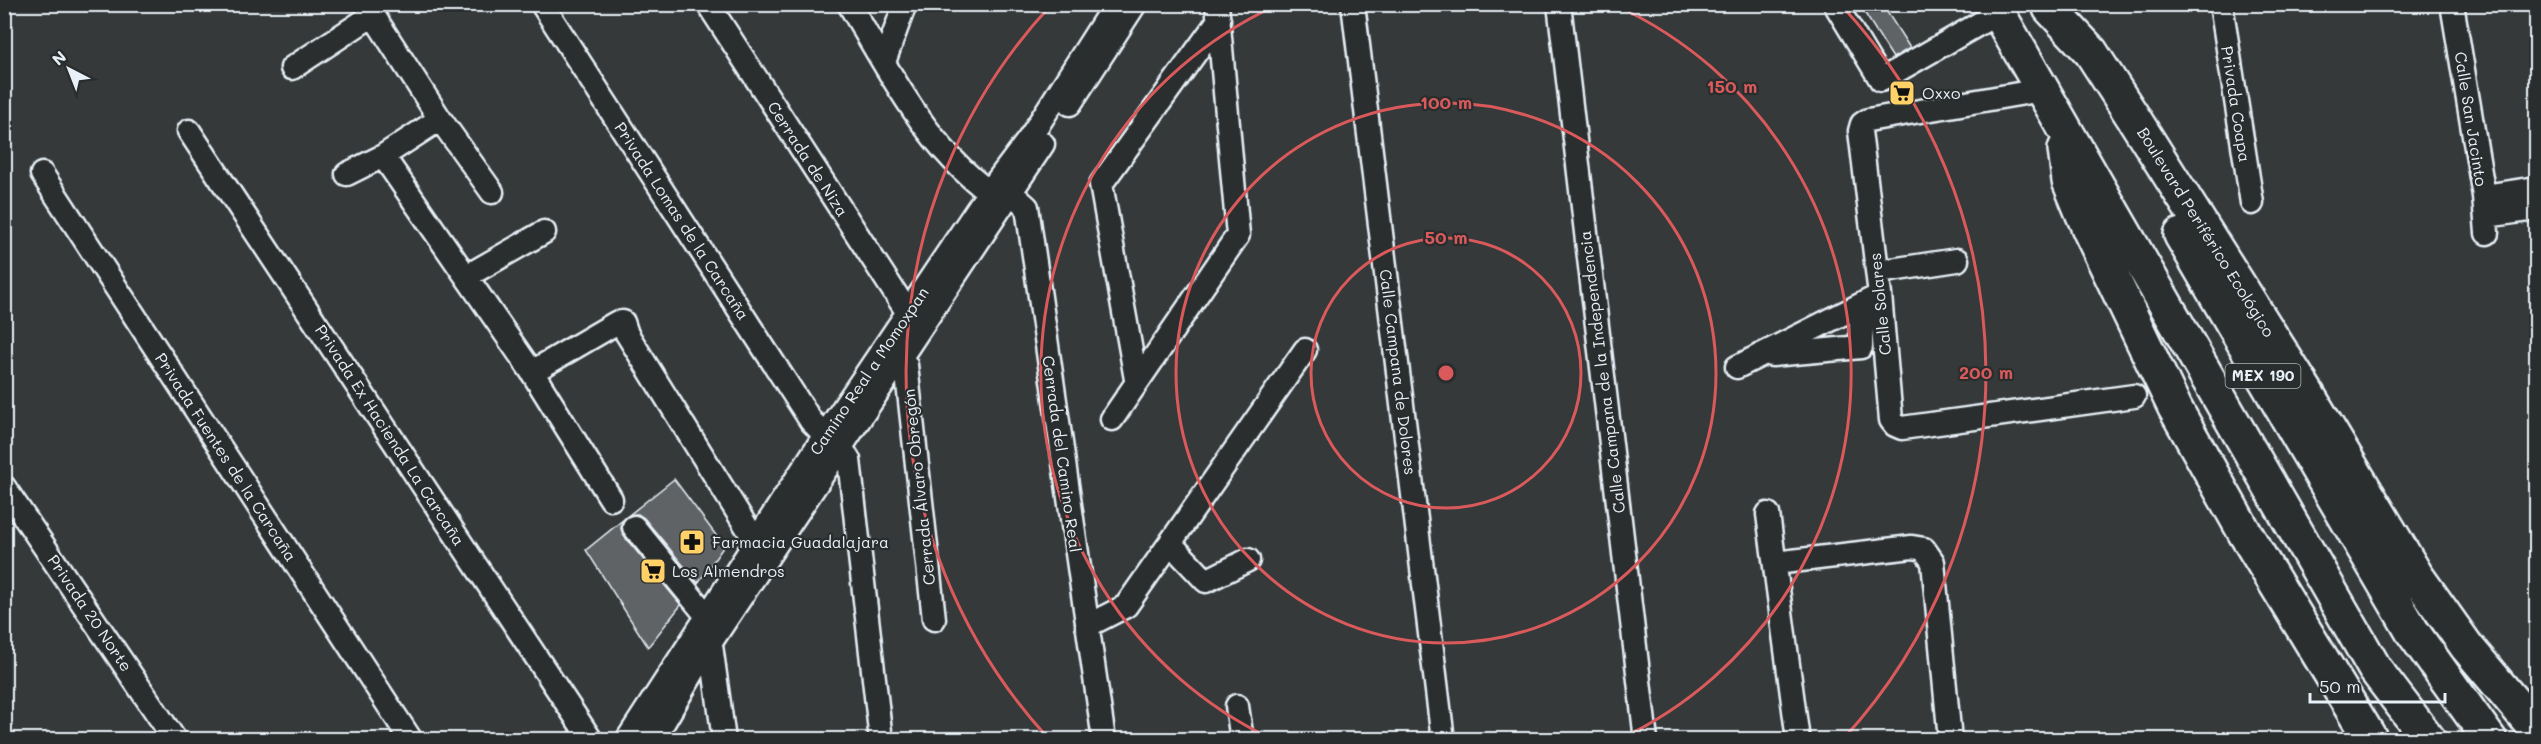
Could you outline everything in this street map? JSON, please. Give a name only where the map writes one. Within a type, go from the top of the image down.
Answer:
[{"type":"highway","name":"Boulevard Periférico Ecológico","points":[[2049,6],[2091,52],[2133,117],[2305,390],[2429,595],[2467,647],[2536,729]]},
{"type":"highway","name":"Boulevard Periférico Ecológico","points":[[2049,6],[2412,632],[2490,740]]},
{"type":"highway","name":"MEX 190","points":[[1995,9],[2375,669],[2429,740]]},
{"type":"highway","points":[[2063,126],[2069,181],[2106,269],[2150,358],[2245,533],[2371,740]]},
{"type":"street","name":"Privada Lomas de la Carcaña","points":[[542,4],[811,422],[833,441]]},
{"type":"street","name":"Cerrada de Niza","points":[[708,4],[908,313]]},
{"type":"street","name":"Cerrada del Camino Real","points":[[849,4],[927,129],[978,185],[1001,192],[1027,207],[1104,740]]},
{"type":"street","points":[[884,62],[905,4]]},
{"type":"street","name":"Camino Real a Momoxpan","points":[[627,740],[756,542],[900,358],[1001,192],[1029,138],[1115,4]]},
{"type":"street","name":"Camino Real a Momoxpan","points":[[653,740],[908,313],[1001,192],[1135,4]]},
{"type":"street","name":"Calle Campana de Dolores","points":[[1353,4],[1443,740]]},
{"type":"street","name":"Calle Campana de la Independencia","points":[[1559,4],[1646,740]]},
{"type":"street","points":[[1836,4],[1881,80],[1995,9]]},
{"type":"street","name":"Privada Coapa","points":[[2221,4],[2252,203]]},
{"type":"street","name":"Calle San Jacinto","points":[[2452,4],[2485,215]]},
{"type":"street","points":[[292,68],[369,10],[440,119],[492,192]]},
{"type":"street","points":[[1112,419],[1136,379],[1238,234],[1218,12]]},
{"type":"street","points":[[1136,379],[1101,184],[1218,12]]},
{"type":"street","name":"Calle Solares","points":[[2041,90],[1868,120],[1862,124],[1860,131],[1878,272],[1870,300],[1891,420],[1895,426],[1902,428],[2134,396]]},
{"type":"street","points":[[347,174],[383,156],[440,119]]},
{"type":"street","name":"Privada Ex Hacienda La Carcaña","points":[[189,131],[591,740]]},
{"type":"street","points":[[383,156],[532,372],[611,499]]},
{"type":"street","name":"Privada Fuentes de la Carcaña","points":[[42,174],[411,740]]},
{"type":"street","points":[[2485,215],[2536,188]]},
{"type":"street","points":[[2485,215],[2536,209]]},
{"type":"street","points":[[467,276],[544,232]]},
{"type":"street","points":[[1878,272],[1957,260]]},
{"type":"street","points":[[1758,357],[1862,347],[1870,300]]},
{"type":"street","points":[[1737,367],[1870,300]]},
{"type":"street","points":[[532,372],[616,323],[622,322],[627,334],[728,501],[756,542]]},
{"type":"street","points":[[1087,626],[1126,606],[1305,350]]},
{"type":"street","name":"Cerrada Álvaro Obregón","points":[[900,358],[906,365],[934,619]]},
{"type":"street","points":[[833,441],[849,460],[881,740]]},
{"type":"street","name":"Privada 20 Norte","points":[[4,487],[175,740]]},
{"type":"street","points":[[1768,514],[1798,740]]},
{"type":"street","points":[[634,527],[707,616],[724,740]]},
{"type":"street","points":[[1170,543],[1206,581],[1248,560]]},
{"type":"street","points":[[1774,563],[1912,547],[1924,549],[1933,562],[1950,740]]},
{"type":"street","points":[[1237,706],[1242,740]]},
{"type":"building","points":[[1859,4],[1882,4],[1910,48],[1893,58]]},
{"type":"building","points":[[674,479],[724,546],[698,583],[644,518],[638,514],[629,515]]},
{"type":"building","points":[[623,520],[621,529],[624,536],[681,605],[648,647],[586,550]]},
{"type":"place","name":"Oxxo","points":[[1902,93]]},
{"type":"place","name":"Farmacia Guadalajara","points":[[692,542]]},
{"type":"place","name":"Los Almendros","points":[[653,571]]}]
